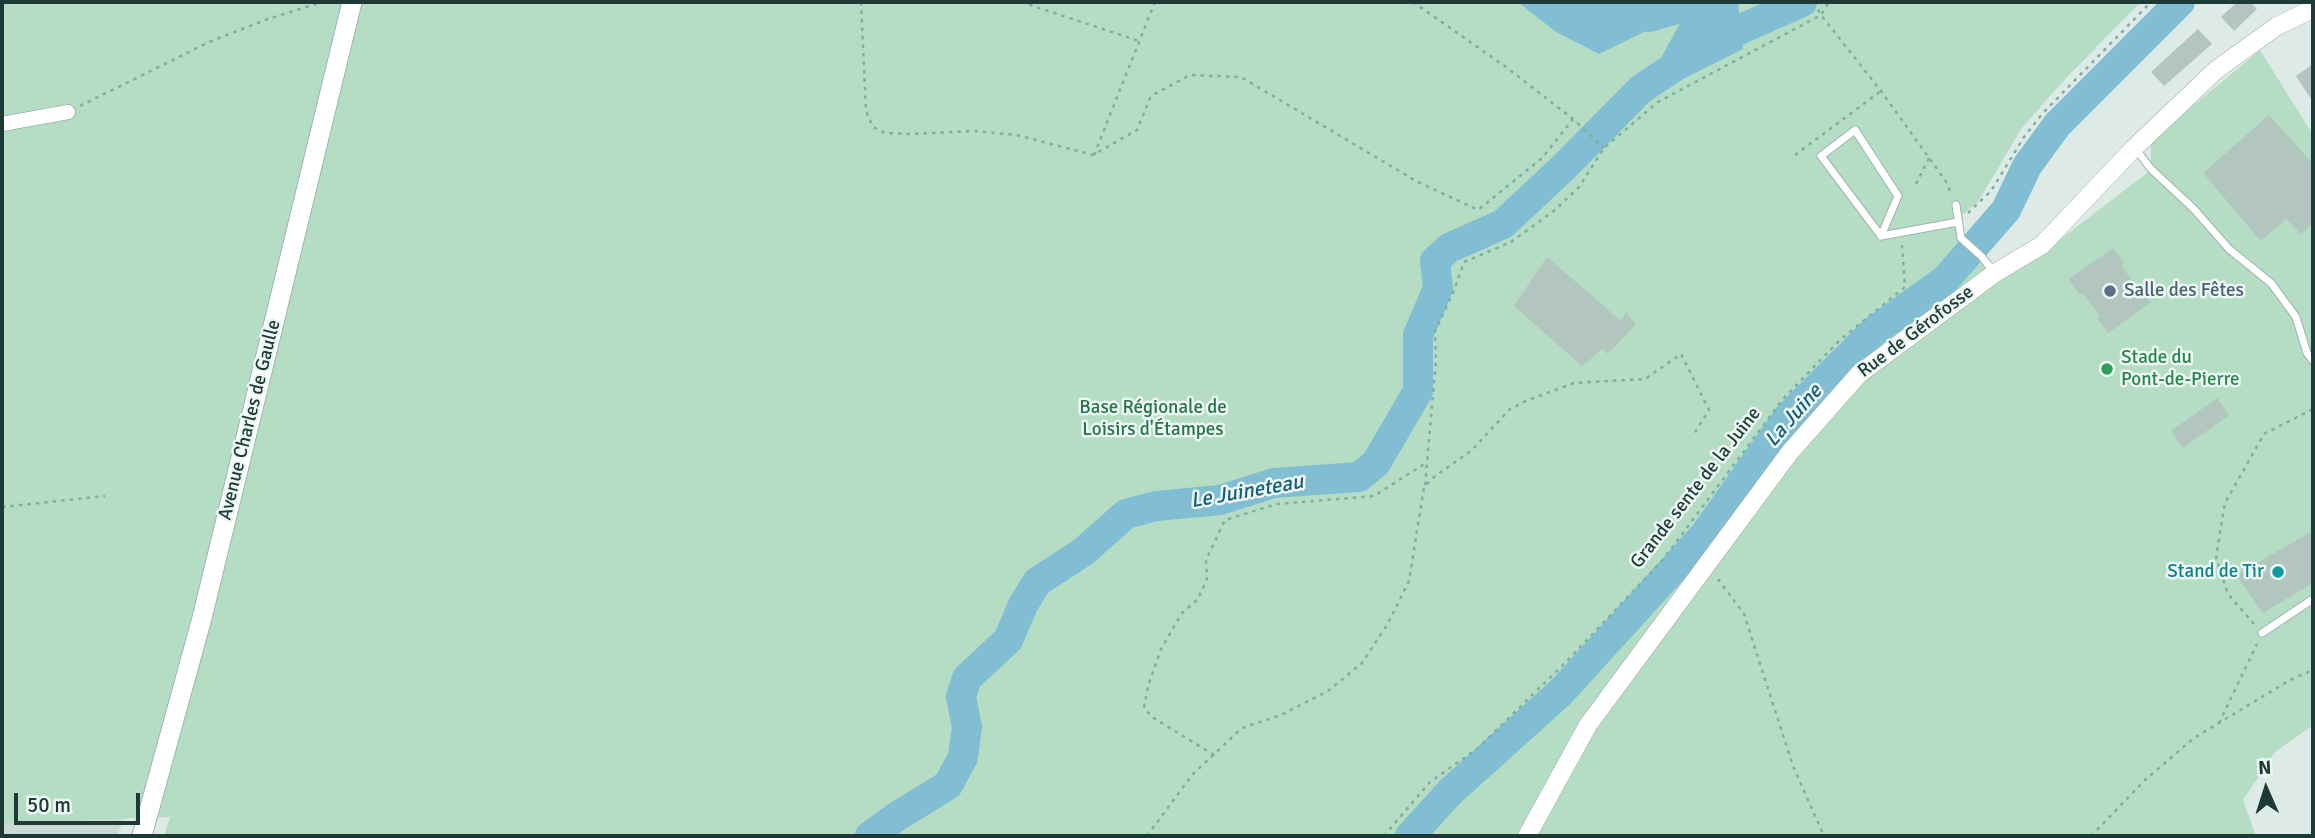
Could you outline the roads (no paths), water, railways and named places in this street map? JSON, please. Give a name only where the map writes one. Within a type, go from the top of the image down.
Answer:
[{"type":"main road","name":"Avenue Charles de Gaulle","points":[[142,836],[202,618],[352,2]]},
{"type":"street","name":"Rue de Gérofosse","points":[[1527,836],[1588,724],[1790,452],[1859,374],[1995,273],[2042,245],[2134,148],[2216,70],[2277,26],[2313,9]]},
{"type":"street","points":[[2,124],[68,112]]},
{"type":"lane","points":[[1855,130],[1898,196],[1881,236],[1821,156],[1855,130]]},
{"type":"lane","points":[[2134,148],[2229,249],[2271,284],[2296,317],[2307,353],[2313,361]]},
{"type":"lane","points":[[1956,205],[1961,238],[1995,273]]},
{"type":"lane","points":[[1881,236],[1958,222]]},
{"type":"lane","points":[[2262,633],[2313,599]]},
{"type":"water","points":[[1518,2],[1648,2],[1648,30],[1599,54],[1556,32]]},
{"type":"water","points":[[1689,2],[1738,2],[1743,49],[1667,87],[1656,67],[1689,7]]},
{"type":"waterway","name":"Le Juineteau","points":[[1649,17],[1702,2]]},
{"type":"waterway","name":"Le Juineteau","points":[[870,836],[948,785],[963,757],[967,727],[961,697],[967,678],[1008,640],[1023,605],[1037,582],[1083,552],[1126,514],[1156,506],[1220,500],[1274,483],[1359,477],[1376,463],[1418,391],[1418,335],[1438,288],[1435,261],[1449,248],[1503,224],[1641,89],[1695,53],[1802,2]]},
{"type":"waterway","name":"La Juine","points":[[1410,836],[1450,792],[1561,692],[1705,534],[1789,416],[1873,332],[1945,280],[2006,210],[2027,166],[2057,125],[2180,2]]},
{"type":"place","name":"Salle des Fêtes","points":[[2110,291]]},
{"type":"place","name":"Stade du Pont-de-Pierre","points":[[2107,369]]},
{"type":"place","name":"Stand de Tir","points":[[2278,572]]},
{"type":"park label","name":"Base Régionale de Loisirs d'Étampes","points":[[1153,419]]}]
